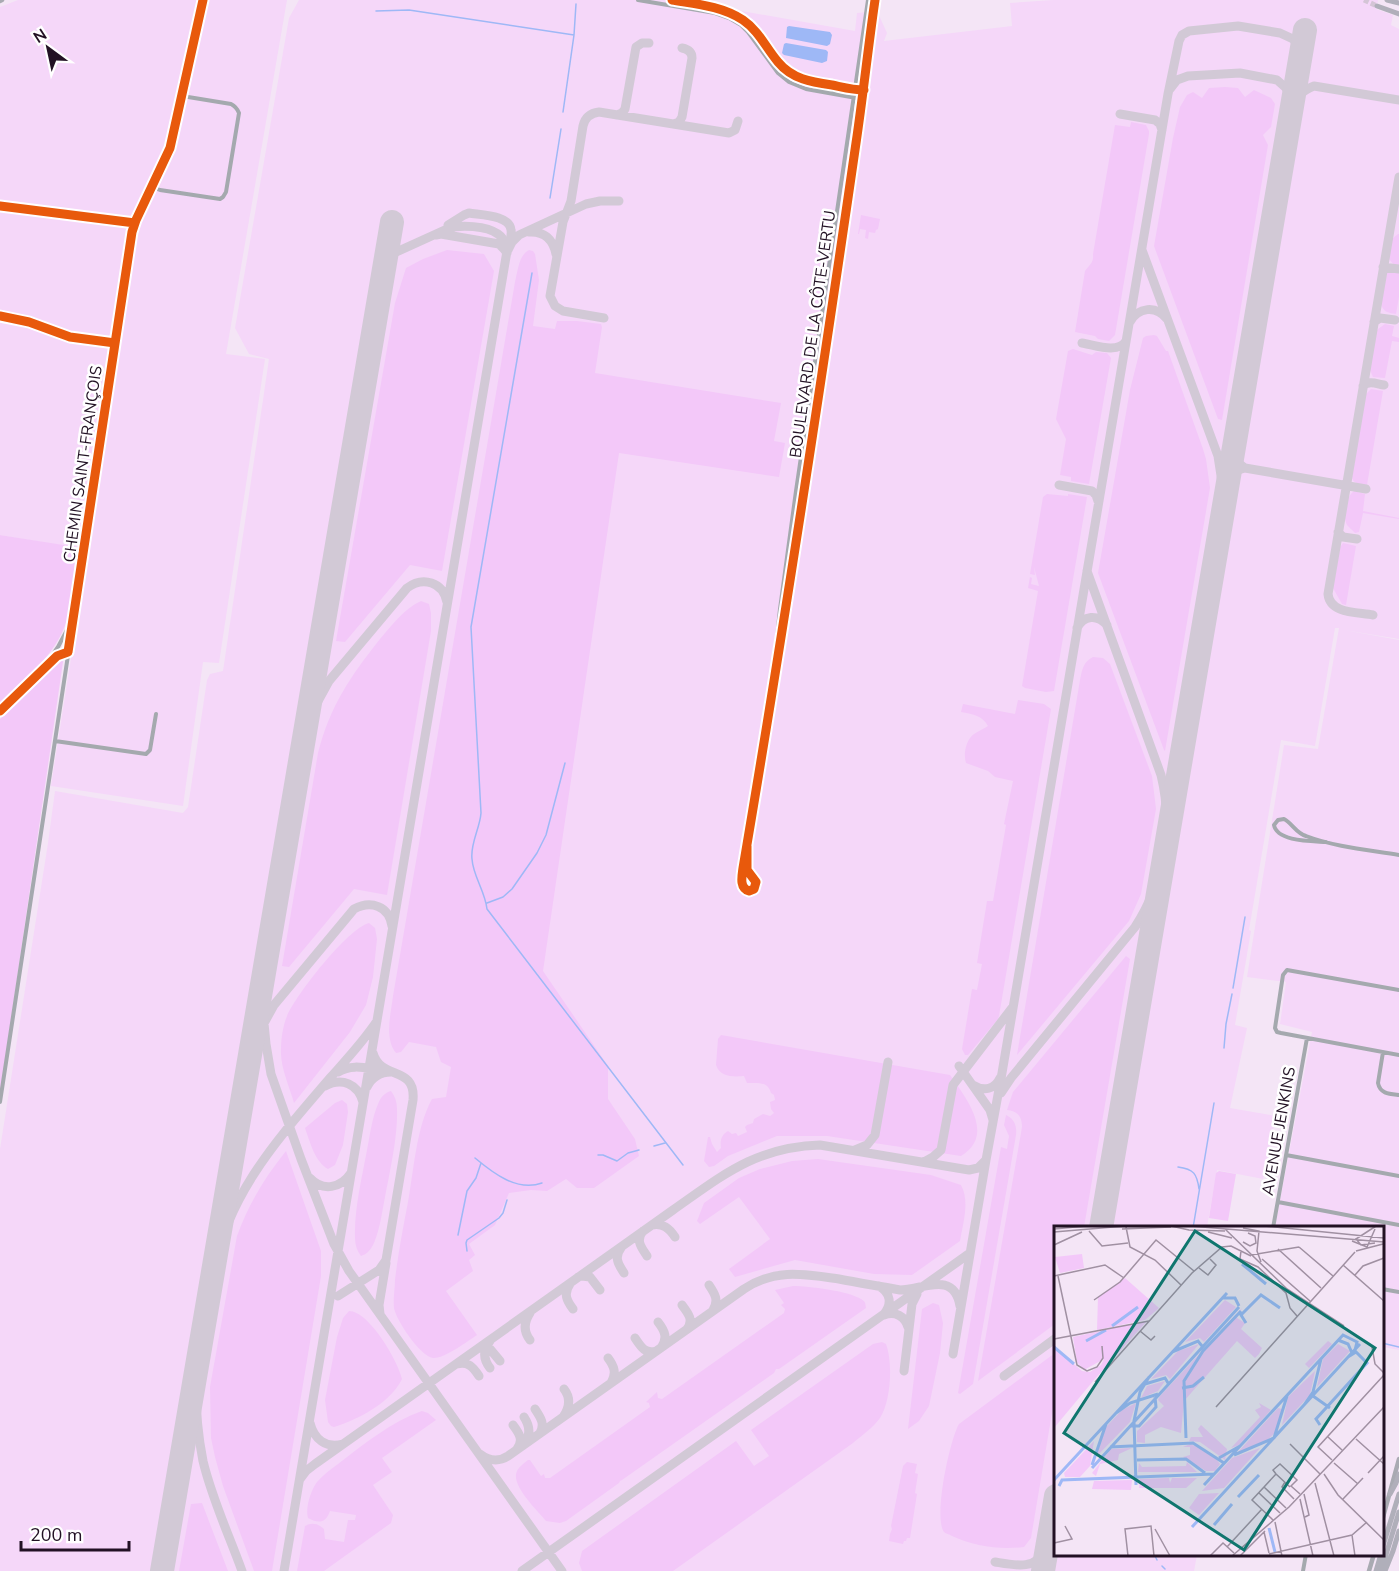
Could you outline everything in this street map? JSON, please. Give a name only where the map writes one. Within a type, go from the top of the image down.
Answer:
[{"type":"highway","points":[[1387,0],[1399,3]]},
{"type":"highway","points":[[1377,6],[1399,14]]},
{"type":"highway","points":[[1390,1494],[1399,1474]]},
{"type":"highway","points":[[1384,1546],[1399,1494]]},
{"type":"highway","points":[[1383,1571],[1399,1512]]},
{"type":"highway","points":[[1383,1571],[1391,1556],[1399,1531]]},
{"type":"highway","points":[[1376,1571],[1380,1556]]},
{"type":"main road","points":[[1384,1517],[1399,1459]]},
{"type":"main road","points":[[1369,1571],[1373,1556]]},
{"type":"street","name":"CHEMIN SAINT-FRANÇOIS","points":[[0,1102],[135,223],[170,148],[203,0]]},
{"type":"street","points":[[638,0],[715,13],[729,18],[745,28],[781,76],[797,87],[855,95],[863,93]]},
{"type":"street","name":"BOULEVARD DE LA CÔTE-VERTU","points":[[774,671],[786,558],[868,0]]},
{"type":"street","name":"BOULEVARD DE LA CÔTE-VERTU","points":[[747,846],[747,870],[756,882],[754,890],[749,891],[744,889],[742,884],[743,868],[793,566],[875,0]]},
{"type":"street","points":[[855,95],[862,99]]},
{"type":"street","points":[[152,187],[220,199],[226,192],[238,110],[231,104],[182,96]]},
{"type":"street","points":[[0,206],[135,223]]},
{"type":"street","points":[[0,316],[29,322],[70,337],[115,343]]},
{"type":"street","points":[[39,672],[72,625]]},
{"type":"street","points":[[0,711],[57,656],[68,652]]},
{"type":"street","points":[[55,741],[146,754],[150,750],[156,714]]},
{"type":"street","points":[[1326,842],[1303,835],[1286,819],[1280,819],[1275,824],[1274,829],[1279,834],[1298,840],[1326,842],[1399,855]]},
{"type":"street","points":[[1399,990],[1286,970],[1282,976],[1275,1028],[1281,1034],[1399,1055]]},
{"type":"street","name":"AVENUE JENKINS","points":[[1273,1226],[1307,1038]]},
{"type":"street","points":[[1383,1052],[1378,1087],[1384,1092],[1399,1095]]},
{"type":"street","points":[[1286,1155],[1399,1176]]},
{"type":"street","points":[[1278,1202],[1399,1225]]},
{"type":"street","points":[[1384,1289],[1399,1292]]},
{"type":"street","points":[[1303,1571],[1306,1556]]},
{"type":"shaded area","points":[[18,0],[287,0],[226,354],[265,359],[219,663],[203,662],[183,806],[51,786],[88,550],[0,535],[0,7]]},
{"type":"shaded area","points":[[299,0],[680,0],[855,31],[857,13],[877,11],[887,33],[884,41],[1012,26],[1010,3],[1053,0],[1378,0],[1376,9],[1393,15],[1391,25],[1399,29],[1399,639],[1344,630],[1399,640],[1399,1350],[1384,1347],[1384,1226],[1275,1226],[1312,1032],[1280,1024],[1286,982],[1247,977],[1284,745],[1318,749],[1339,628],[1335,628],[1315,746],[1281,740],[1235,1025],[1247,1028],[1230,1108],[1276,1116],[1263,1179],[1217,1170],[1207,1226],[1054,1226],[1054,1556],[1197,1556],[1194,1571],[0,1571],[0,1149],[55,791],[183,813],[188,807],[207,680],[210,674],[223,671],[269,359],[249,354],[235,328],[289,18]]},
{"type":"shaded area","points":[[1209,88],[1238,88],[1245,97],[1254,90],[1271,98],[1275,104],[1271,127],[1263,135],[1268,145],[1222,420],[1218,419],[1154,246],[1180,107],[1187,95],[1193,92],[1202,98]]},
{"type":"shaded area","points":[[1131,122],[1146,125],[1149,134],[1115,335],[1109,341],[1075,332],[1085,271],[1093,260],[1115,125],[1130,127]]},
{"type":"shaded area","points":[[861,215],[880,219],[878,229],[875,233],[869,232],[868,239],[865,238],[866,230],[860,229],[858,234]]},
{"type":"shaded area","points":[[1398,234],[1399,267],[1389,259],[1392,239]]},
{"type":"shaded area","points":[[447,250],[484,254],[494,271],[442,571],[410,565],[345,642],[336,641],[395,303],[406,268]]},
{"type":"shaded area","points":[[529,250],[535,254],[539,280],[533,326],[555,329],[557,321],[601,324],[595,373],[781,403],[774,441],[785,443],[779,477],[619,453],[543,971],[608,1066],[608,1099],[635,1139],[639,1156],[594,1188],[577,1188],[566,1179],[547,1191],[531,1190],[509,1193],[495,1225],[469,1244],[475,1255],[469,1260],[473,1271],[446,1291],[477,1335],[449,1353],[433,1358],[415,1344],[396,1314],[394,1308],[395,1280],[422,1123],[432,1099],[446,1097],[451,1067],[441,1062],[436,1047],[409,1042],[401,1052],[396,1053],[390,1041],[390,1018],[515,282],[521,259]]},
{"type":"shaded area","points":[[1399,271],[1399,297],[1396,314],[1389,313],[1381,304],[1387,273]]},
{"type":"shaded area","points":[[1385,324],[1394,326],[1392,336],[1399,338],[1399,342],[1392,341],[1385,378],[1373,377],[1370,370],[1376,332]]},
{"type":"shaded area","points":[[1154,335],[1168,351],[1203,449],[1210,488],[1165,751],[1098,573],[1130,390],[1143,338]]},
{"type":"shaded area","points":[[1073,349],[1092,355],[1096,352],[1107,353],[1111,358],[1089,484],[1071,481],[1071,477],[1060,475],[1066,439],[1056,419],[1068,351]]},
{"type":"shaded area","points":[[1371,389],[1383,391],[1367,485],[1355,482],[1352,476],[1366,394]]},
{"type":"shaded area","points":[[1354,491],[1365,494],[1363,511],[1399,519],[1363,513],[1359,532],[1355,533],[1347,525],[1345,516],[1347,502]]},
{"type":"shaded area","points":[[1047,494],[1087,497],[1054,691],[1046,692],[1022,686],[1038,591],[1028,588],[1030,577],[1032,578],[1031,584],[1039,586],[1034,567],[1035,575],[1030,574],[1043,497]]},
{"type":"shaded area","points":[[0,535],[76,547],[69,612],[59,639],[42,662],[0,704]]},
{"type":"shaded area","points":[[1343,543],[1356,546],[1346,605],[1342,604],[1333,588],[1340,547]]},
{"type":"shaded area","points":[[421,601],[429,604],[431,631],[387,895],[354,889],[289,967],[282,966],[318,753],[323,736],[335,706],[350,679],[399,618]]},
{"type":"shaded area","points":[[59,657],[63,662],[0,1095],[0,719],[58,661]]},
{"type":"shaded area","points":[[1093,657],[1103,658],[1110,664],[1152,776],[1156,809],[1141,894],[1129,921],[1017,1055],[1080,680],[1085,664]]},
{"type":"shaded area","points":[[1018,700],[1044,704],[1051,709],[999,1016],[968,1055],[965,1055],[962,1049],[972,989],[977,990],[982,964],[977,963],[987,901],[993,901],[1006,825],[1004,824],[1013,781],[995,777],[988,771],[966,763],[967,743],[974,734],[988,726],[980,717],[961,712],[963,704],[1015,714]]},
{"type":"shaded area","points":[[369,923],[375,928],[377,939],[373,977],[366,1005],[350,1032],[294,1103],[281,1056],[282,1036],[287,1016],[323,964],[348,937]]},
{"type":"shaded area","points":[[1126,956],[1130,959],[1084,1226],[1054,1226],[1054,1325],[978,1381],[1022,1127],[1019,1115],[1007,1110],[1013,1092]]},
{"type":"shaded area","points":[[721,1035],[950,1075],[975,1116],[976,1138],[971,1147],[961,1156],[827,1136],[777,1136],[728,1156],[709,1167],[704,1161],[708,1137],[717,1152],[721,1148],[724,1134],[728,1131],[738,1136],[747,1132],[745,1127],[753,1123],[754,1119],[763,1114],[770,1116],[774,1113],[770,1102],[775,1100],[774,1095],[767,1086],[747,1083],[744,1076],[727,1075],[718,1069],[716,1065],[718,1039]]},
{"type":"shaded area","points":[[391,1091],[396,1099],[396,1130],[381,1220],[373,1245],[366,1254],[361,1256],[356,1248],[356,1216],[371,1127],[382,1097]]},
{"type":"shaded area","points":[[342,1100],[347,1104],[348,1112],[343,1145],[335,1165],[328,1169],[316,1157],[305,1128],[335,1103]]},
{"type":"shaded area","points":[[1006,1115],[1015,1124],[1016,1135],[973,1384],[960,1394],[958,1393],[1001,1147],[1007,1149],[1009,1136],[1004,1125]]},
{"type":"shaded area","points":[[286,1151],[321,1251],[321,1276],[272,1571],[254,1571],[223,1486],[215,1457],[211,1438],[210,1387],[237,1236],[258,1192]]},
{"type":"shaded area","points":[[818,1159],[931,1175],[961,1185],[965,1205],[960,1241],[912,1275],[874,1274],[795,1260],[735,1277],[729,1269],[770,1239],[739,1197],[700,1224],[697,1221],[704,1203],[739,1178],[760,1169],[792,1161]]},
{"type":"shaded area","points":[[1219,1171],[1236,1174],[1228,1221],[1209,1218],[1216,1173]]},
{"type":"shaded area","points":[[793,1286],[838,1291],[855,1296],[863,1300],[866,1308],[776,1369],[774,1373],[566,1521],[560,1523],[546,1521],[526,1498],[517,1483],[517,1471],[522,1465],[530,1460],[541,1476],[544,1474],[545,1478],[550,1478],[650,1407],[646,1402],[657,1392],[658,1398],[662,1399],[784,1313],[785,1309],[781,1305],[784,1303],[775,1290]]},
{"type":"shaded area","points":[[933,1303],[939,1305],[943,1323],[940,1353],[929,1406],[919,1421],[908,1429],[922,1309]]},
{"type":"shaded area","points":[[349,1311],[365,1319],[382,1338],[402,1379],[397,1388],[382,1403],[353,1420],[334,1427],[328,1422],[325,1400],[337,1337],[343,1318]]},
{"type":"shaded area","points":[[882,1342],[886,1344],[890,1361],[887,1402],[877,1422],[853,1443],[673,1571],[582,1571],[579,1563],[582,1551],[736,1441],[754,1466],[769,1456],[751,1430],[873,1344]]},
{"type":"shaded area","points":[[1054,1354],[1054,1401],[1031,1538],[1024,1547],[987,1546],[944,1532],[940,1511],[944,1478],[959,1424]]},
{"type":"shaded area","points":[[422,1411],[436,1420],[382,1458],[392,1472],[373,1485],[393,1515],[391,1523],[324,1571],[297,1571],[305,1526],[318,1525],[324,1529],[325,1539],[344,1542],[348,1520],[355,1520],[356,1515],[330,1511],[322,1521],[308,1518],[309,1499],[317,1482],[378,1434]]},
{"type":"shaded area","points":[[907,1462],[917,1464],[915,1473],[918,1474],[910,1538],[907,1538],[903,1544],[889,1541],[903,1466]]},
{"type":"shaded area","points":[[202,1503],[228,1571],[179,1571],[191,1504]]},
{"type":"water","points":[[789,26],[830,32],[832,35],[830,44],[827,46],[786,38]]},
{"type":"water","points":[[786,43],[826,50],[828,52],[827,61],[822,63],[784,55],[782,53]]},
{"type":"waterway","points":[[563,112],[576,4]]},
{"type":"waterway","points":[[376,11],[409,10],[574,35]]},
{"type":"waterway","points":[[550,198],[561,129]]},
{"type":"waterway","points":[[532,273],[471,627],[481,813],[472,848],[473,865],[487,909],[683,1165]]},
{"type":"waterway","points":[[487,903],[503,897],[512,889],[537,853],[546,835],[565,763]]},
{"type":"waterway","points":[[1233,988],[1245,917]]},
{"type":"waterway","points":[[1224,1048],[1232,994]]},
{"type":"waterway","points":[[1193,1226],[1214,1103]]},
{"type":"waterway","points":[[654,1146],[665,1143]]},
{"type":"waterway","points":[[598,1155],[617,1161],[628,1153],[639,1150]]},
{"type":"waterway","points":[[475,1158],[506,1180],[524,1185],[542,1183]]},
{"type":"waterway","points":[[458,1235],[467,1191],[476,1178],[481,1163]]},
{"type":"waterway","points":[[1178,1167],[1194,1173],[1199,1189]]},
{"type":"waterway","points":[[467,1251],[467,1240],[499,1218],[507,1200]]},
{"type":"waterway","points":[[1384,1343],[1399,1347]]},
{"type":"waterway","points":[[1155,1556],[1157,1560]]},
{"type":"waterway","points":[[1162,1566],[1165,1569]]},
{"type":"taxiway","points":[[953,1354],[1168,94],[1179,41],[1182,35],[1189,31],[1238,26],[1280,33],[1293,39],[1299,46],[1298,78]]},
{"type":"taxiway","points":[[617,115],[625,109],[636,47],[642,43],[649,43]]},
{"type":"taxiway","points":[[674,124],[682,117],[692,58],[690,52],[682,48]]},
{"type":"taxiway","points":[[1170,89],[1177,80],[1188,76],[1240,73],[1277,80],[1286,88],[1291,98],[1286,144]]},
{"type":"taxiway","points":[[1294,107],[1301,94],[1314,86],[1399,100]]},
{"type":"taxiway","points":[[604,318],[563,311],[555,306],[550,296],[563,222],[571,201],[585,120],[591,114],[599,112],[729,133],[735,130],[738,121]]},
{"type":"taxiway","points":[[1120,114],[1155,120],[1160,124],[1162,130]]},
{"type":"taxiway","points":[[1373,615],[1339,609],[1330,601],[1328,594],[1399,177]]},
{"type":"taxiway","points":[[508,250],[519,235],[586,204],[619,201]]},
{"type":"taxiway","points":[[448,225],[469,213],[500,219],[506,221],[511,230],[509,245]]},
{"type":"taxiway","points":[[284,1571],[507,251],[503,239],[493,231],[473,227],[452,227],[394,253],[386,261],[383,270]]},
{"type":"taxiway","points":[[529,232],[547,237],[553,244],[556,254]]},
{"type":"taxiway","points":[[436,235],[499,244],[507,253]]},
{"type":"taxiway","points":[[1142,250],[1218,456],[1222,482],[1222,505],[1214,566]]},
{"type":"taxiway","points":[[1383,267],[1399,269]]},
{"type":"taxiway","points":[[1130,322],[1138,313],[1147,310],[1158,311],[1167,319]]},
{"type":"taxiway","points":[[1374,322],[1380,318],[1395,320]]},
{"type":"taxiway","points":[[1082,343],[1112,348],[1126,341]]},
{"type":"taxiway","points":[[1363,386],[1370,383],[1384,385]]},
{"type":"taxiway","points":[[1234,449],[1236,460],[1245,468]]},
{"type":"taxiway","points":[[1229,481],[1235,472],[1245,468],[1366,489]]},
{"type":"taxiway","points":[[1059,485],[1092,491],[1098,501]]},
{"type":"taxiway","points":[[1338,532],[1343,537],[1357,539]]},
{"type":"taxiway","points":[[1001,1093],[1135,927],[1153,892],[1164,854],[1166,815],[1161,775],[1087,571]]},
{"type":"taxiway","points":[[303,741],[312,712],[329,681],[407,588],[419,582],[431,583],[441,590],[447,602]]},
{"type":"taxiway","points":[[1077,628],[1087,618],[1099,619],[1107,625]]},
{"type":"taxiway","points":[[248,1066],[257,1036],[274,1005],[354,909],[367,905],[383,909],[392,926]]},
{"type":"taxiway","points":[[266,961],[263,1013],[271,1074],[334,1244],[349,1271],[562,1571]]},
{"type":"taxiway","points":[[924,1162],[941,1150],[953,1085],[1012,1008]]},
{"type":"taxiway","points":[[212,1276],[219,1246],[230,1219],[257,1169],[291,1123],[360,1044],[377,1021]]},
{"type":"taxiway","points":[[338,1296],[379,1270],[386,1260],[413,1100],[409,1082],[404,1077],[383,1067],[377,1062],[373,1053]]},
{"type":"taxiway","points":[[855,1150],[867,1145],[875,1135],[888,1062]]},
{"type":"taxiway","points":[[959,1066],[990,1110],[993,1120]]},
{"type":"taxiway","points":[[338,1072],[351,1067],[374,1069]]},
{"type":"taxiway","points":[[367,1087],[377,1076],[391,1072]]},
{"type":"taxiway","points":[[973,1085],[989,1088],[995,1085],[1000,1078]]},
{"type":"taxiway","points":[[325,1086],[337,1082],[348,1084],[357,1091],[363,1102]]},
{"type":"taxiway","points":[[300,1479],[315,1464],[691,1197],[741,1165],[777,1151],[820,1145],[969,1170],[978,1168],[986,1160]]},
{"type":"taxiway","points":[[310,1178],[326,1187],[337,1185],[351,1173]]},
{"type":"taxiway","points":[[652,1225],[665,1227],[675,1237]]},
{"type":"taxiway","points":[[643,1231],[639,1241],[647,1256]]},
{"type":"taxiway","points":[[621,1248],[618,1260],[624,1273]]},
{"type":"taxiway","points":[[522,1571],[970,1253]]},
{"type":"taxiway","points":[[380,1314],[379,1305],[386,1263]]},
{"type":"taxiway","points":[[480,1454],[494,1460],[508,1456],[744,1289],[767,1278],[790,1274],[814,1276],[900,1290],[936,1284],[944,1285],[951,1288],[957,1295],[960,1306]]},
{"type":"taxiway","points":[[578,1277],[590,1277],[600,1290]]},
{"type":"taxiway","points":[[570,1284],[567,1297],[573,1309]]},
{"type":"taxiway","points":[[709,1285],[716,1297],[713,1310]]},
{"type":"taxiway","points":[[879,1286],[886,1292],[889,1299],[884,1314]]},
{"type":"taxiway","points":[[904,1371],[912,1304],[917,1294]]},
{"type":"taxiway","points":[[682,1305],[690,1320],[687,1329]]},
{"type":"taxiway","points":[[530,1313],[525,1326],[530,1340]]},
{"type":"taxiway","points":[[884,1315],[899,1315],[908,1327]]},
{"type":"taxiway","points":[[658,1322],[665,1335],[661,1348]]},
{"type":"taxiway","points":[[635,1338],[646,1351],[656,1351]]},
{"type":"taxiway","points":[[1004,1376],[1054,1339]]},
{"type":"taxiway","points":[[490,1341],[485,1354],[490,1368]]},
{"type":"taxiway","points":[[480,1348],[490,1349],[500,1361]]},
{"type":"taxiway","points":[[608,1358],[614,1370],[611,1383]]},
{"type":"taxiway","points":[[457,1364],[464,1363],[470,1366],[479,1376]]},
{"type":"taxiway","points":[[196,1368],[197,1415],[203,1461],[242,1571]]},
{"type":"taxiway","points":[[563,1417],[569,1403],[564,1389]]},
{"type":"taxiway","points":[[535,1409],[542,1421],[540,1433]]},
{"type":"taxiway","points":[[524,1417],[529,1430],[524,1444]]},
{"type":"taxiway","points":[[310,1423],[314,1434],[326,1444],[343,1444]]},
{"type":"taxiway","points":[[513,1425],[519,1434],[517,1449]]},
{"type":"taxiway","points":[[995,1562],[1030,1564],[1041,1556],[1049,1536]]},
{"type":"taxiway","points":[[1042,1571],[1045,1556]]},
{"type":"runway","points":[[1101,1226],[1305,30]]},
{"type":"runway","points":[[162,1571],[392,222]]},
{"type":"runway","points":[[1043,1571],[1054,1508]]},
{"type":"tunnel","points":[[1364,0],[1377,6]]},
{"type":"cycle path","points":[[0,711],[57,656],[68,652],[132,232],[170,148],[203,0]]},
{"type":"cycle path","points":[[672,0],[699,4],[735,15],[749,24],[783,68],[802,79],[864,90]]},
{"type":"cycle path","points":[[747,846],[747,870],[756,882],[754,889],[749,891],[742,885],[743,868],[816,415],[875,0]]},
{"type":"cycle path","points":[[0,206],[135,223]]},
{"type":"cycle path","points":[[0,316],[29,322],[70,337],[115,343]]}]
